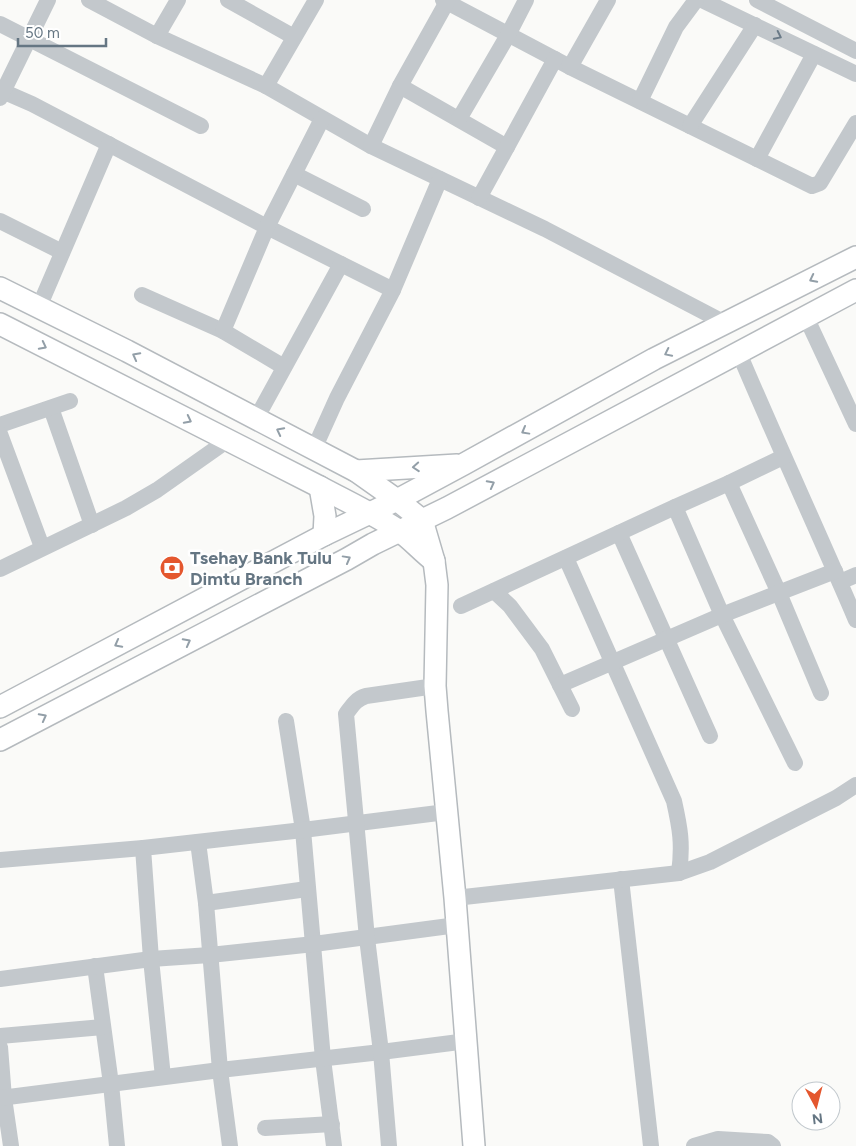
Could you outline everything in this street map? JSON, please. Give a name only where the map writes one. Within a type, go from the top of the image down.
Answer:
[{"type":"main road","points":[[0,707],[324,535],[397,500],[654,359],[727,324],[856,257]]},
{"type":"main road","points":[[0,288],[127,351],[356,471],[422,520],[437,598],[435,686],[455,898],[474,1146]]},
{"type":"main road","points":[[0,740],[373,544],[447,508],[856,290]]},
{"type":"main road","points":[[0,324],[320,486],[400,531],[428,553]]},
{"type":"main road","points":[[356,471],[464,464]]},
{"type":"main road","points":[[320,486],[326,516],[324,535]]},
{"type":"main road","points":[[428,553],[447,508]]},
{"type":"main road","points":[[373,544],[428,553]]},
{"type":"street","points":[[48,0],[1,93],[32,104],[267,227],[393,290]]},
{"type":"street","points":[[89,0],[157,36],[266,86],[371,146],[545,229],[727,324]]},
{"type":"street","points":[[157,36],[178,0]]},
{"type":"street","points":[[228,0],[294,37]]},
{"type":"street","points":[[266,86],[316,0]]},
{"type":"street","points":[[459,119],[526,0]]},
{"type":"street","points":[[570,67],[608,0]]},
{"type":"street","points":[[640,101],[676,27],[696,0]]},
{"type":"street","points":[[702,0],[856,74]]},
{"type":"street","points":[[757,0],[856,51]]},
{"type":"street","points":[[371,146],[400,86],[446,1],[570,67],[812,186],[820,183],[856,123]]},
{"type":"street","points":[[0,24],[202,126]]},
{"type":"street","points":[[690,126],[754,25]]},
{"type":"street","points":[[757,159],[814,54]]},
{"type":"street","points":[[479,198],[555,59]]},
{"type":"street","points":[[400,86],[507,147]]},
{"type":"street","points":[[223,330],[267,227],[322,119]]},
{"type":"street","points":[[39,307],[108,144]]},
{"type":"street","points":[[294,174],[363,209]]},
{"type":"street","points":[[314,449],[337,398],[393,290],[440,180]]},
{"type":"street","points":[[0,221],[62,252]]},
{"type":"street","points":[[256,419],[341,264]]},
{"type":"street","points":[[142,295],[223,330],[284,367]]},
{"type":"street","points":[[806,317],[855,418]]},
{"type":"street","points":[[739,353],[856,620]]},
{"type":"street","points":[[0,425],[70,401]]},
{"type":"street","points":[[51,408],[92,525]]},
{"type":"street","points":[[0,434],[42,548]]},
{"type":"street","points":[[0,569],[92,525],[157,490],[228,440]]},
{"type":"street","points":[[461,606],[729,484],[783,457]]},
{"type":"street","points":[[729,484],[779,593],[821,693]]},
{"type":"street","points":[[675,507],[722,615],[795,763]]},
{"type":"street","points":[[619,533],[710,736]]},
{"type":"street","points":[[566,558],[674,801],[680,828],[682,852],[679,873]]},
{"type":"street","points":[[560,685],[722,615],[779,593],[838,577],[856,575]]},
{"type":"street","points":[[494,591],[510,606],[542,648],[572,709]]},
{"type":"street","points":[[389,1146],[346,714],[353,704],[366,696],[435,686]]},
{"type":"street","points":[[286,721],[303,830],[323,1059],[334,1146]]},
{"type":"street","points":[[455,898],[679,873],[710,862],[836,798],[856,785]]},
{"type":"street","points":[[0,860],[143,848],[446,812]]},
{"type":"street","points":[[198,842],[206,903],[220,1070],[230,1146]]},
{"type":"street","points":[[143,848],[151,959],[163,1077]]},
{"type":"street","points":[[621,879],[651,1146]]},
{"type":"street","points":[[206,903],[307,889]]},
{"type":"street","points":[[0,979],[151,959],[210,955],[367,938],[457,925]]},
{"type":"street","points":[[95,966],[111,1084],[113,1146]]},
{"type":"street","points":[[0,1036],[103,1028]]},
{"type":"street","points":[[2,1098],[467,1041]]},
{"type":"street","points":[[0,1047],[2,1098],[11,1146]]},
{"type":"street","points":[[265,1128],[332,1124]]},
{"type":"street","points":[[694,1146],[718,1139],[768,1142],[773,1146]]},
{"type":"place","name":"Tsehay Bank Tulu Dimtu Branch","points":[[172,568]]}]
